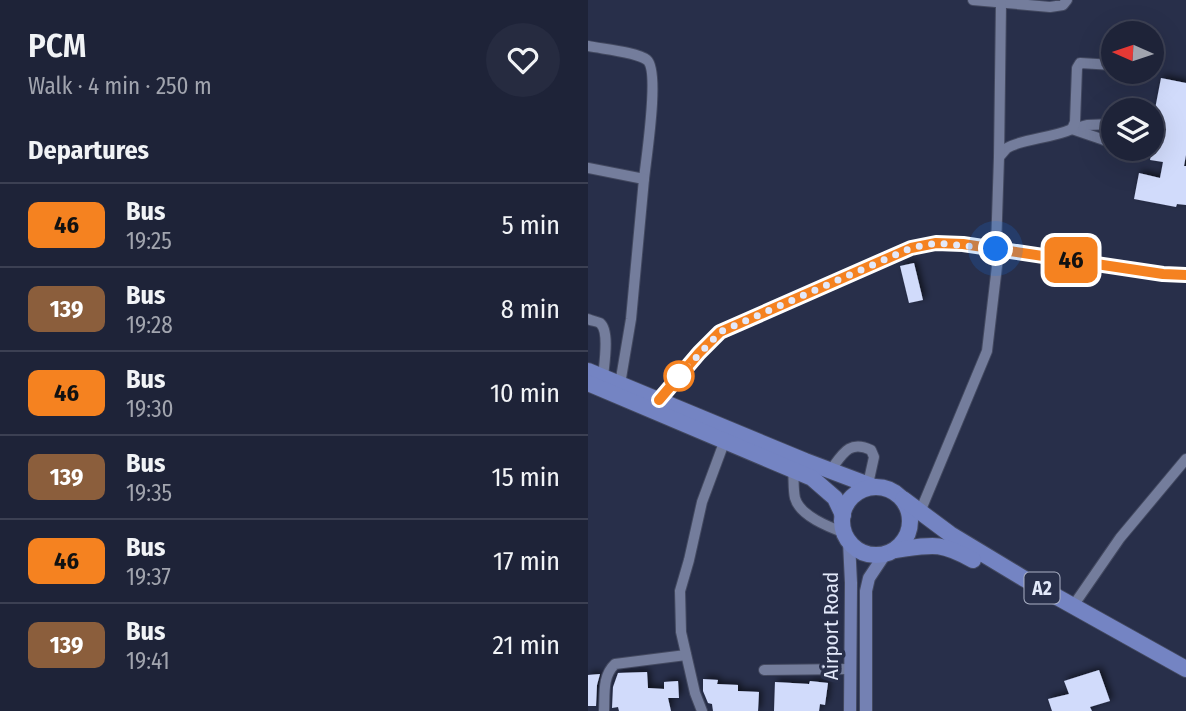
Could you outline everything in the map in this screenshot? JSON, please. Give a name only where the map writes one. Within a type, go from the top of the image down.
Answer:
[{"type":"highway","name":"A2","points":[[593,377],[620,384],[830,471],[885,487],[950,534],[1186,669]]},
{"type":"highway","points":[[593,377],[812,478],[835,498],[843,514]]},
{"type":"highway","points":[[847,538],[842,524],[846,504],[853,495],[871,485]]},
{"type":"highway","points":[[890,552],[904,542],[909,532],[909,509],[903,499]]},
{"type":"highway","name":"A2","points":[[847,538],[856,549],[875,555],[936,545],[955,550],[1186,681]]},
{"type":"main road","name":"Airport Road","points":[[847,538],[851,583],[850,711]]},
{"type":"main road","name":"Airport Road","points":[[866,711],[866,592],[869,578],[890,552]]},
{"type":"street","points":[[973,0],[1051,7],[1063,5],[1067,0]]},
{"type":"street","points":[[920,512],[987,351],[998,249],[1001,3]]},
{"type":"street","points":[[588,46],[645,58],[650,64],[653,89],[631,319],[620,384]]},
{"type":"street","points":[[1072,129],[1075,122],[1077,68],[1080,64],[1101,65]]},
{"type":"street","points":[[999,157],[1007,149],[1020,143],[1087,125],[1101,124]]},
{"type":"street","points":[[1072,129],[1101,139]]},
{"type":"street","points":[[588,169],[645,179]]},
{"type":"street","points":[[659,400],[720,332],[911,248],[936,243],[998,249],[1163,274],[1186,275]]},
{"type":"street","points":[[588,319],[600,323],[606,341],[593,377]]},
{"type":"street","points":[[702,711],[695,693],[681,632],[680,591],[690,560],[702,502],[725,440]]},
{"type":"street","points":[[830,471],[846,450],[858,445],[864,447],[871,450],[874,457],[871,485]]},
{"type":"street","points":[[1073,606],[1120,538],[1186,459]]},
{"type":"street","points":[[793,469],[795,498],[801,508],[815,520],[847,538]]},
{"type":"street","points":[[604,711],[606,676],[615,664],[686,654]]},
{"type":"street","points":[[764,670],[850,669]]},
{"type":"building","points":[[1164,79],[1186,83],[1186,205],[1177,204],[1176,207],[1134,199],[1139,173],[1160,178],[1163,162],[1156,161],[1164,161],[1164,98],[1157,98],[1160,84],[1164,84]]},
{"type":"building","points":[[914,263],[923,300],[909,303],[900,266]]},
{"type":"building","points":[[1099,670],[1110,701],[1090,707],[1092,711],[1052,711],[1048,699],[1069,694],[1064,681]]},
{"type":"building","points":[[647,672],[648,688],[664,689],[664,682],[678,681],[679,698],[668,698],[671,711],[619,711],[618,707],[612,708],[613,687],[618,673]]},
{"type":"building","points":[[600,674],[596,706],[588,706],[588,675]]},
{"type":"building","points":[[703,679],[718,680],[717,684],[738,685],[738,691],[759,692],[758,711],[713,711],[712,704],[708,703],[703,691]]},
{"type":"building","points":[[810,681],[828,683],[825,705],[820,704],[819,711],[774,711],[775,682],[809,684]]},
{"type":"bus line","name":"46","points":[[659,400],[720,332],[911,248],[936,243],[963,244],[1163,274],[1186,275]]},
{"type":"route","points":[[679,376],[720,332],[911,248],[936,243],[996,249]]}]
